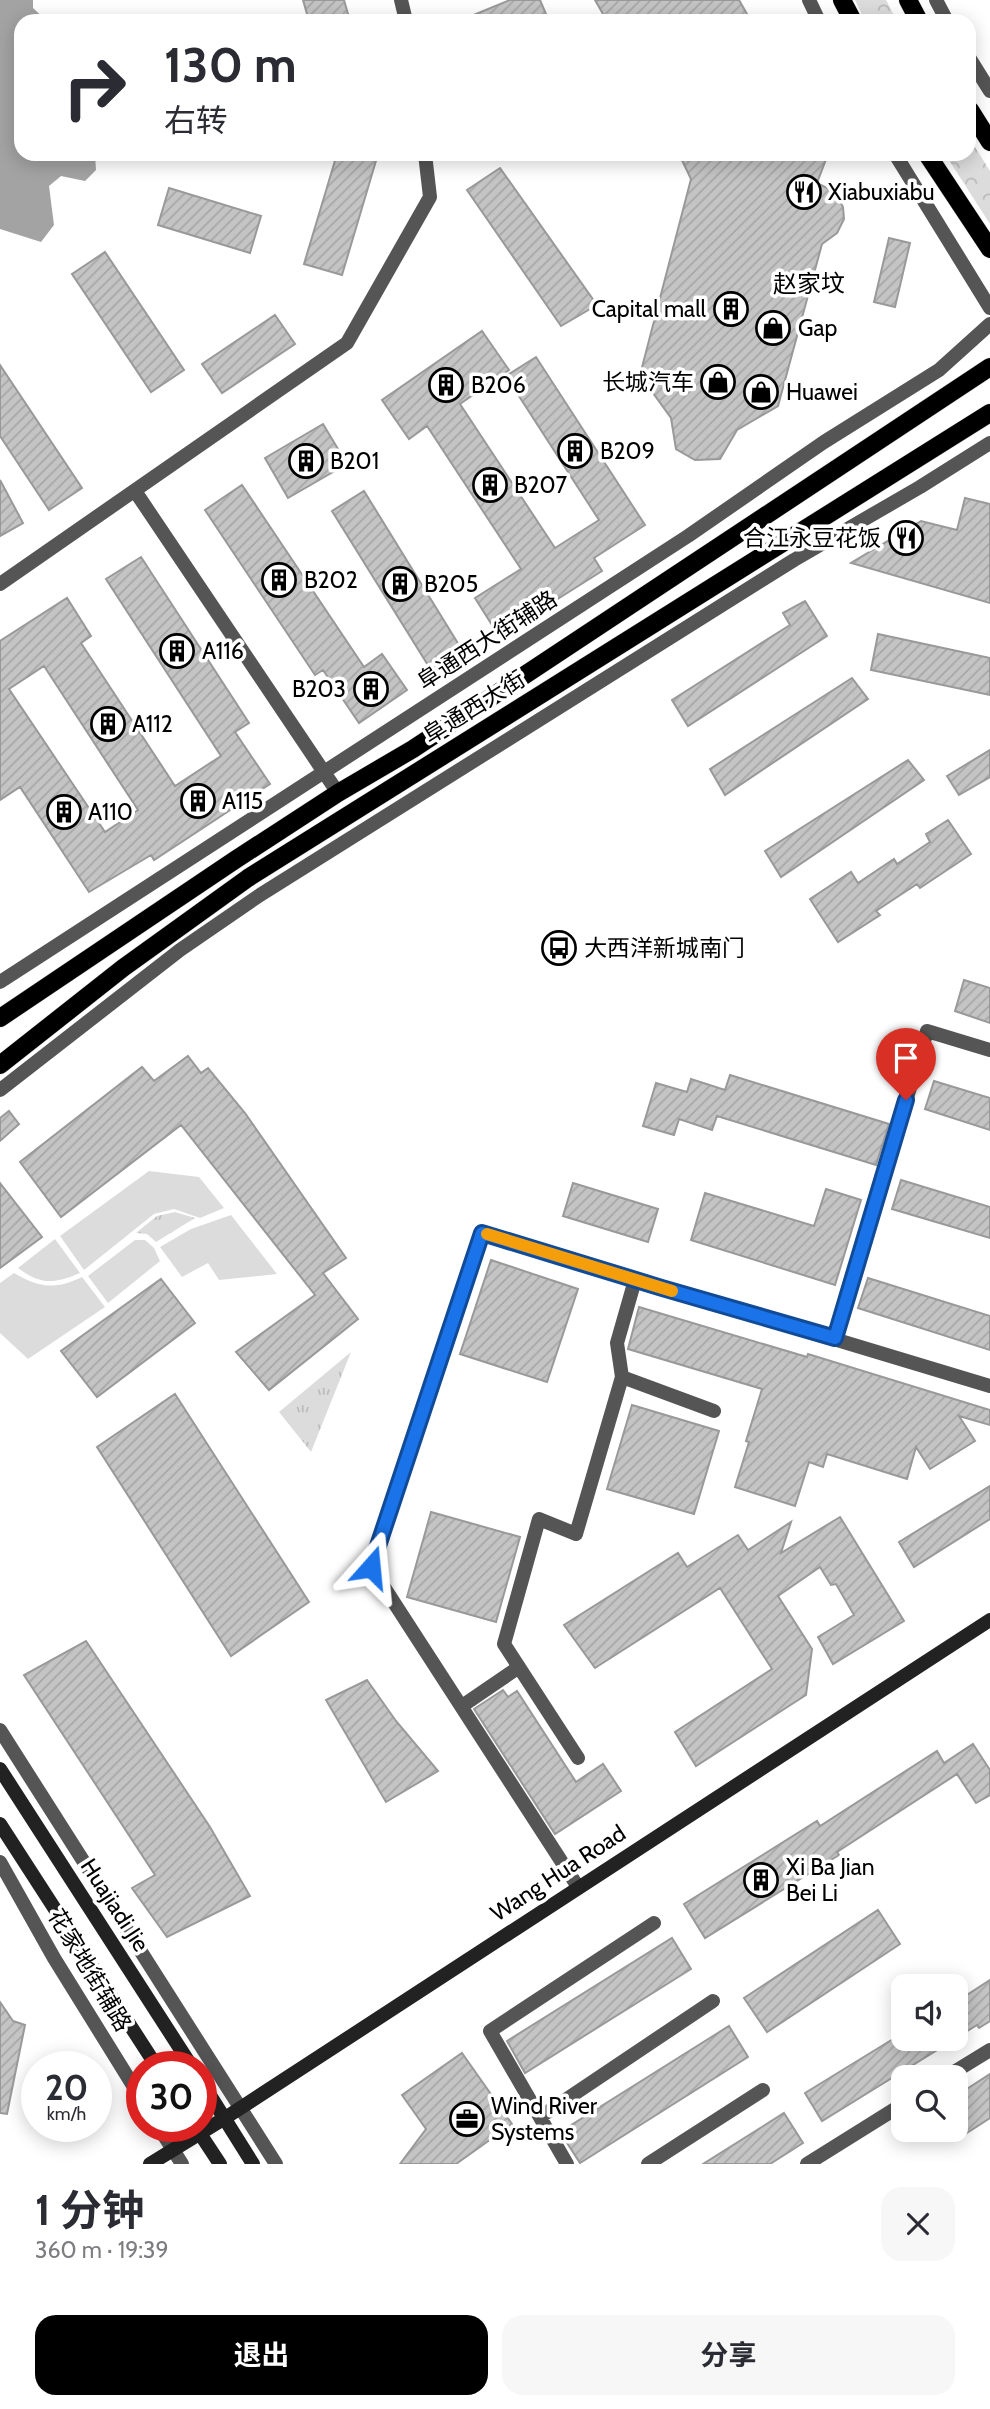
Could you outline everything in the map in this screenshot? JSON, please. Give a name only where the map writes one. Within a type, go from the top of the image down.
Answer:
[{"type":"main road","points":[[976,120],[990,142]]},
{"type":"main road","points":[[932,161],[984,236],[990,249]]},
{"type":"main road","name":"阜通西大街","points":[[0,1018],[338,793],[414,749],[990,367]]},
{"type":"main road","name":"阜通西大街","points":[[0,1065],[123,968],[248,878],[990,412]]},
{"type":"street","points":[[976,69],[990,91]]},
{"type":"street","points":[[0,584],[347,343],[430,197],[426,161]]},
{"type":"street","points":[[899,161],[990,308]]},
{"type":"street","name":"阜通西大街辅路","points":[[0,982],[688,536],[824,442],[939,370],[990,324]]},
{"type":"street","points":[[0,1090],[180,950],[260,895],[794,560],[990,443]]},
{"type":"street","points":[[135,491],[338,793]]},
{"type":"street","points":[[835,1338],[927,1031],[990,1050]]},
{"type":"street","points":[[578,1887],[371,1567],[482,1233],[990,1386]]},
{"type":"street","points":[[578,1758],[504,1644],[539,1519],[576,1534],[622,1377],[617,1343],[635,1280]]},
{"type":"street","points":[[622,1377],[714,1411]]},
{"type":"street","name":"Wang Hua Road","points":[[217,2121],[990,1620]]},
{"type":"street","points":[[462,1706],[519,1667]]},
{"type":"street","points":[[0,1730],[276,2164]]},
{"type":"street","name":"Huajiadi Jie","points":[[0,1769],[182,2051]]},
{"type":"street","points":[[0,1824],[147,2051]]},
{"type":"street","name":"花家地街辅路","points":[[0,1862],[54,1958],[126,2074]]},
{"type":"street","points":[[567,2164],[490,2031],[654,1923]]},
{"type":"street","points":[[540,2117],[713,2001]]},
{"type":"street","points":[[966,2065],[990,2050]]},
{"type":"street","points":[[648,2164],[763,2090]]},
{"type":"street","points":[[217,2106],[253,2164]]},
{"type":"street","points":[[807,2164],[891,2112]]},
{"type":"street","points":[[168,2142],[183,2164]]},
{"type":"street","name":"Wang Hua Road","points":[[150,2164],[181,2142]]},
{"type":"street","points":[[206,2142],[220,2164]]},
{"type":"green space","points":[[855,0],[886,0],[893,14],[862,14]]},
{"type":"green space","points":[[976,149],[990,171],[990,224],[950,161],[976,161]]},
{"type":"green space","points":[[149,1171],[199,1177],[224,1208],[200,1218],[174,1209],[154,1214],[84,1270],[60,1236]]},
{"type":"green space","points":[[175,1212],[195,1218],[156,1242],[147,1234],[136,1233],[157,1216]]},
{"type":"green space","points":[[231,1215],[277,1274],[219,1280],[208,1263],[182,1277],[160,1247],[191,1229]]},
{"type":"green space","points":[[55,1239],[80,1273],[48,1281],[34,1278],[18,1268]]},
{"type":"green space","points":[[135,1240],[145,1240],[154,1248],[160,1261],[108,1303],[88,1276]]},
{"type":"green space","points":[[14,1273],[48,1286],[64,1284],[82,1277],[105,1307],[28,1359],[0,1333],[0,1283]]},
{"type":"green space","points":[[351,1352],[311,1452],[279,1412]]},
{"type":"shaded area","points":[[0,0],[33,0],[33,8],[39,14],[14,14],[14,161],[95,161],[96,170],[85,181],[61,176],[49,186],[54,225],[41,242],[0,229]]},
{"type":"building","points":[[303,0],[344,0],[348,14],[307,14]]},
{"type":"building","points":[[510,0],[540,0],[546,14],[476,14]]},
{"type":"building","points":[[595,0],[739,0],[747,14],[603,14]]},
{"type":"building","points":[[335,161],[376,161],[342,275],[304,264]]},
{"type":"building","name":"Capital mall","points":[[682,161],[825,161],[817,183],[835,192],[843,207],[844,219],[837,233],[822,244],[778,406],[737,430],[720,459],[695,460],[676,449],[671,418],[640,375],[691,179]]},
{"type":"building","points":[[500,168],[597,305],[561,326],[467,190]]},
{"type":"building","points":[[169,188],[261,216],[250,253],[158,225]]},
{"type":"building","points":[[889,238],[910,243],[895,307],[874,302]]},
{"type":"building","points":[[105,252],[184,370],[151,392],[72,274]]},
{"type":"building","points":[[275,315],[295,344],[222,393],[202,364]]},
{"type":"building","points":[[482,331],[509,370],[460,404],[555,548],[599,520],[506,376],[536,357],[645,525],[594,558],[602,571],[499,636],[475,598],[521,569],[427,426],[409,439],[382,400]]},
{"type":"building","points":[[0,365],[82,488],[49,510],[0,436]]},
{"type":"building","name":"B201","points":[[323,424],[347,464],[288,498],[265,458]]},
{"type":"building","points":[[0,480],[23,523],[0,536]]},
{"type":"building","name":"B202","points":[[242,485],[364,667],[382,654],[407,690],[359,723],[323,670],[315,675],[205,510]]},
{"type":"building","name":"B205","points":[[364,491],[467,658],[436,678],[332,511]]},
{"type":"building","points":[[965,498],[990,504],[990,603],[851,563],[921,521],[957,530]]},
{"type":"building","points":[[141,557],[249,723],[235,732],[270,784],[154,860],[151,855],[89,892],[20,787],[0,800],[0,641],[67,598],[91,636],[81,643],[175,786],[221,756],[106,579]],"holes":[[[44,666],[138,810],[105,832],[9,689]]]},
{"type":"building","points":[[805,601],[827,636],[688,726],[672,700],[790,625],[783,613]]},
{"type":"building","points":[[878,634],[990,658],[990,695],[871,670]]},
{"type":"building","points":[[852,678],[868,699],[725,795],[710,769]]},
{"type":"building","points":[[990,750],[990,777],[959,795],[947,776]]},
{"type":"building","points":[[908,760],[924,780],[781,877],[765,851]]},
{"type":"building","points":[[948,820],[971,854],[920,888],[917,884],[876,911],[880,915],[838,942],[810,899],[851,872],[858,883],[894,859],[897,864],[930,842],[926,834]]},
{"type":"building","points":[[964,980],[990,988],[990,1023],[955,1011]]},
{"type":"building","points":[[188,1056],[201,1073],[208,1068],[245,1113],[346,1258],[323,1273],[358,1319],[269,1390],[236,1352],[315,1295],[181,1125],[61,1217],[20,1162],[142,1067],[154,1081]]},
{"type":"building","points":[[730,1075],[889,1124],[876,1165],[717,1116],[712,1130],[679,1119],[674,1135],[643,1126],[656,1083],[687,1092],[691,1079],[725,1090]]},
{"type":"building","points":[[934,1081],[990,1098],[990,1130],[925,1109]]},
{"type":"building","points":[[9,1111],[19,1124],[0,1141],[0,1118]]},
{"type":"building","points":[[901,1180],[990,1207],[990,1238],[892,1209]]},
{"type":"building","points":[[0,1183],[42,1237],[0,1268]]},
{"type":"building","points":[[573,1183],[658,1209],[648,1242],[563,1216]]},
{"type":"building","points":[[826,1189],[861,1200],[835,1285],[691,1240],[705,1193],[814,1226]]},
{"type":"building","points":[[491,1260],[578,1289],[547,1382],[460,1354]]},
{"type":"building","points":[[868,1278],[990,1316],[990,1350],[858,1308]]},
{"type":"building","points":[[161,1279],[195,1323],[97,1397],[61,1351]]},
{"type":"building","points":[[639,1307],[807,1357],[808,1354],[990,1410],[990,1425],[959,1416],[975,1441],[930,1469],[916,1447],[907,1479],[827,1454],[823,1467],[809,1462],[795,1506],[735,1487],[762,1389],[628,1349]]},
{"type":"building","points":[[175,1394],[309,1602],[231,1656],[97,1447]]},
{"type":"building","points":[[632,1405],[719,1431],[694,1514],[607,1489]]},
{"type":"building","points":[[990,1486],[990,1519],[914,1567],[899,1542]]},
{"type":"building","points":[[431,1512],[520,1537],[496,1622],[407,1597]]},
{"type":"building","points":[[840,1517],[904,1621],[833,1664],[818,1637],[854,1615],[836,1584],[831,1585],[820,1567],[778,1596],[812,1649],[806,1695],[696,1766],[675,1732],[772,1669],[720,1588],[595,1668],[564,1625],[678,1553],[687,1567],[738,1535],[748,1550],[791,1522],[781,1553]]},
{"type":"building","points":[[86,1641],[210,1827],[250,1896],[167,1937],[132,1888],[155,1875],[24,1675]]},
{"type":"building","points":[[367,1680],[396,1721],[438,1771],[386,1802],[326,1700]]},
{"type":"building","points":[[503,1690],[508,1697],[517,1691],[576,1782],[603,1764],[621,1791],[555,1834],[474,1709]]},
{"type":"building","points":[[973,1744],[990,1770],[990,1795],[976,1803],[957,1774],[837,1852],[839,1855],[705,1938],[684,1904],[817,1821],[820,1826],[937,1751],[944,1763]]},
{"type":"building","points":[[878,1910],[900,1944],[767,2032],[744,1998]]},
{"type":"building","points":[[672,1938],[691,1969],[525,2073],[507,2041]]},
{"type":"building","points":[[990,1980],[990,2021],[968,2031],[968,1994]]},
{"type":"building","points":[[0,2002],[13,2021],[25,2025],[7,2114],[0,2113]]},
{"type":"building","points":[[729,2026],[748,2057],[580,2163],[560,2132]]},
{"type":"building","points":[[891,2040],[891,2051],[936,2051],[913,2065],[891,2065],[891,2078],[822,2121],[805,2093]]},
{"type":"building","points":[[462,2053],[512,2124],[456,2164],[400,2164],[426,2129],[402,2095]]},
{"type":"building","points":[[990,2074],[990,2118],[968,2132],[968,2088]]},
{"type":"building","points":[[784,2113],[803,2143],[770,2164],[703,2164]]},
{"type":"slow traffic","points":[[487,1234],[672,1291]]},
{"type":"place","name":"Xiabuxiabu","points":[[804,192]]},
{"type":"place","name":"Capital mall","points":[[731,309]]},
{"type":"place","name":"Gap","points":[[773,328]]},
{"type":"place","name":"长城汽车","points":[[718,382]]},
{"type":"place","name":"B206","points":[[446,385]]},
{"type":"place","name":"Huawei","points":[[761,392]]},
{"type":"place","name":"B209","points":[[575,451]]},
{"type":"place","name":"B201","points":[[306,461]]},
{"type":"place","name":"B207","points":[[490,485]]},
{"type":"place","name":"合江永豆花饭","points":[[906,538]]},
{"type":"place","name":"B202","points":[[279,580]]},
{"type":"place","name":"B205","points":[[400,584]]},
{"type":"place","name":"A116","points":[[177,651]]},
{"type":"place","name":"B203","points":[[371,689]]},
{"type":"place","name":"A112","points":[[108,724]]},
{"type":"place","name":"A115","points":[[198,801]]},
{"type":"place","name":"A110","points":[[64,812]]},
{"type":"place","name":"大西洋新城南门","points":[[559,948]]},
{"type":"place","name":"Xi Ba Jian Bei Li","points":[[761,1880]]},
{"type":"place","name":"Wind River Systems","points":[[467,2119]]},
{"type":"district","name":"赵家坟","points":[[809,283]]},
{"type":"route","points":[[371,1567],[482,1233],[835,1338],[906,1100]]}]
